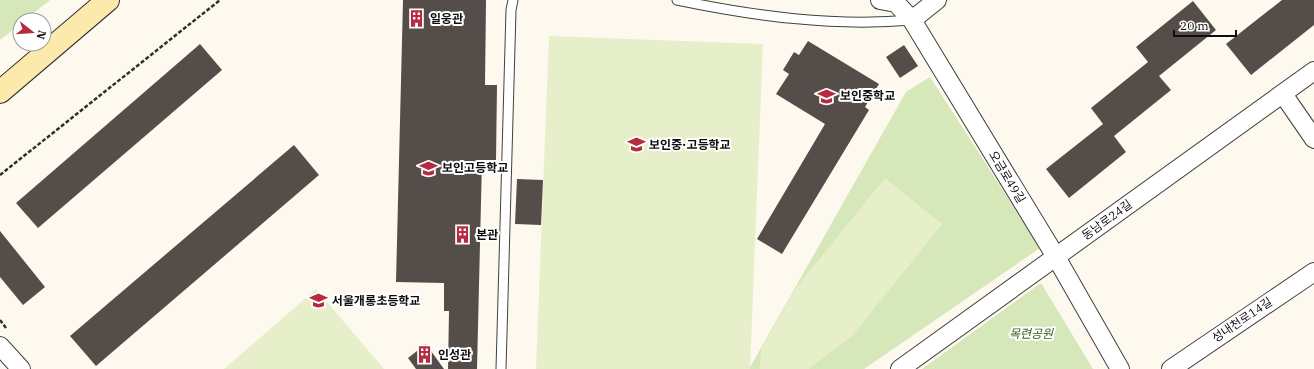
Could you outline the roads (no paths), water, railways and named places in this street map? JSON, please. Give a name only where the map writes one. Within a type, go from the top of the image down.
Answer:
[{"type":"main road","points":[[0,92],[108,0]]},
{"type":"street","name":"오금로49길","points":[[880,0],[896,4],[912,20],[1056,257],[1120,369]]},
{"type":"street","points":[[912,20],[937,0]]},
{"type":"street","name":"동남로24길","points":[[900,369],[1314,71]]},
{"type":"street","points":[[1283,94],[1314,139]]},
{"type":"street","name":"성내천로14길","points":[[1171,369],[1314,272]]},
{"type":"street","points":[[0,346],[21,369]]},
{"type":"lane","points":[[501,369],[511,10],[513,0]]},
{"type":"lane","points":[[677,0],[722,10],[810,20],[869,22],[912,20]]},
{"type":"place","name":"일웅관","points":[[417,19]]},
{"type":"place","name":"보인중학교","points":[[827,96]]},
{"type":"place","name":"보인중·고등학교","points":[[636,145]]},
{"type":"place","name":"보인고등학교","points":[[429,168]]},
{"type":"place","name":"본관","points":[[463,235]]},
{"type":"place","name":"서울개롱초등학교","points":[[319,301]]},
{"type":"place","name":"인성관","points":[[425,355]]},
{"type":"park label","name":"목련공원","points":[[1031,334]]}]
